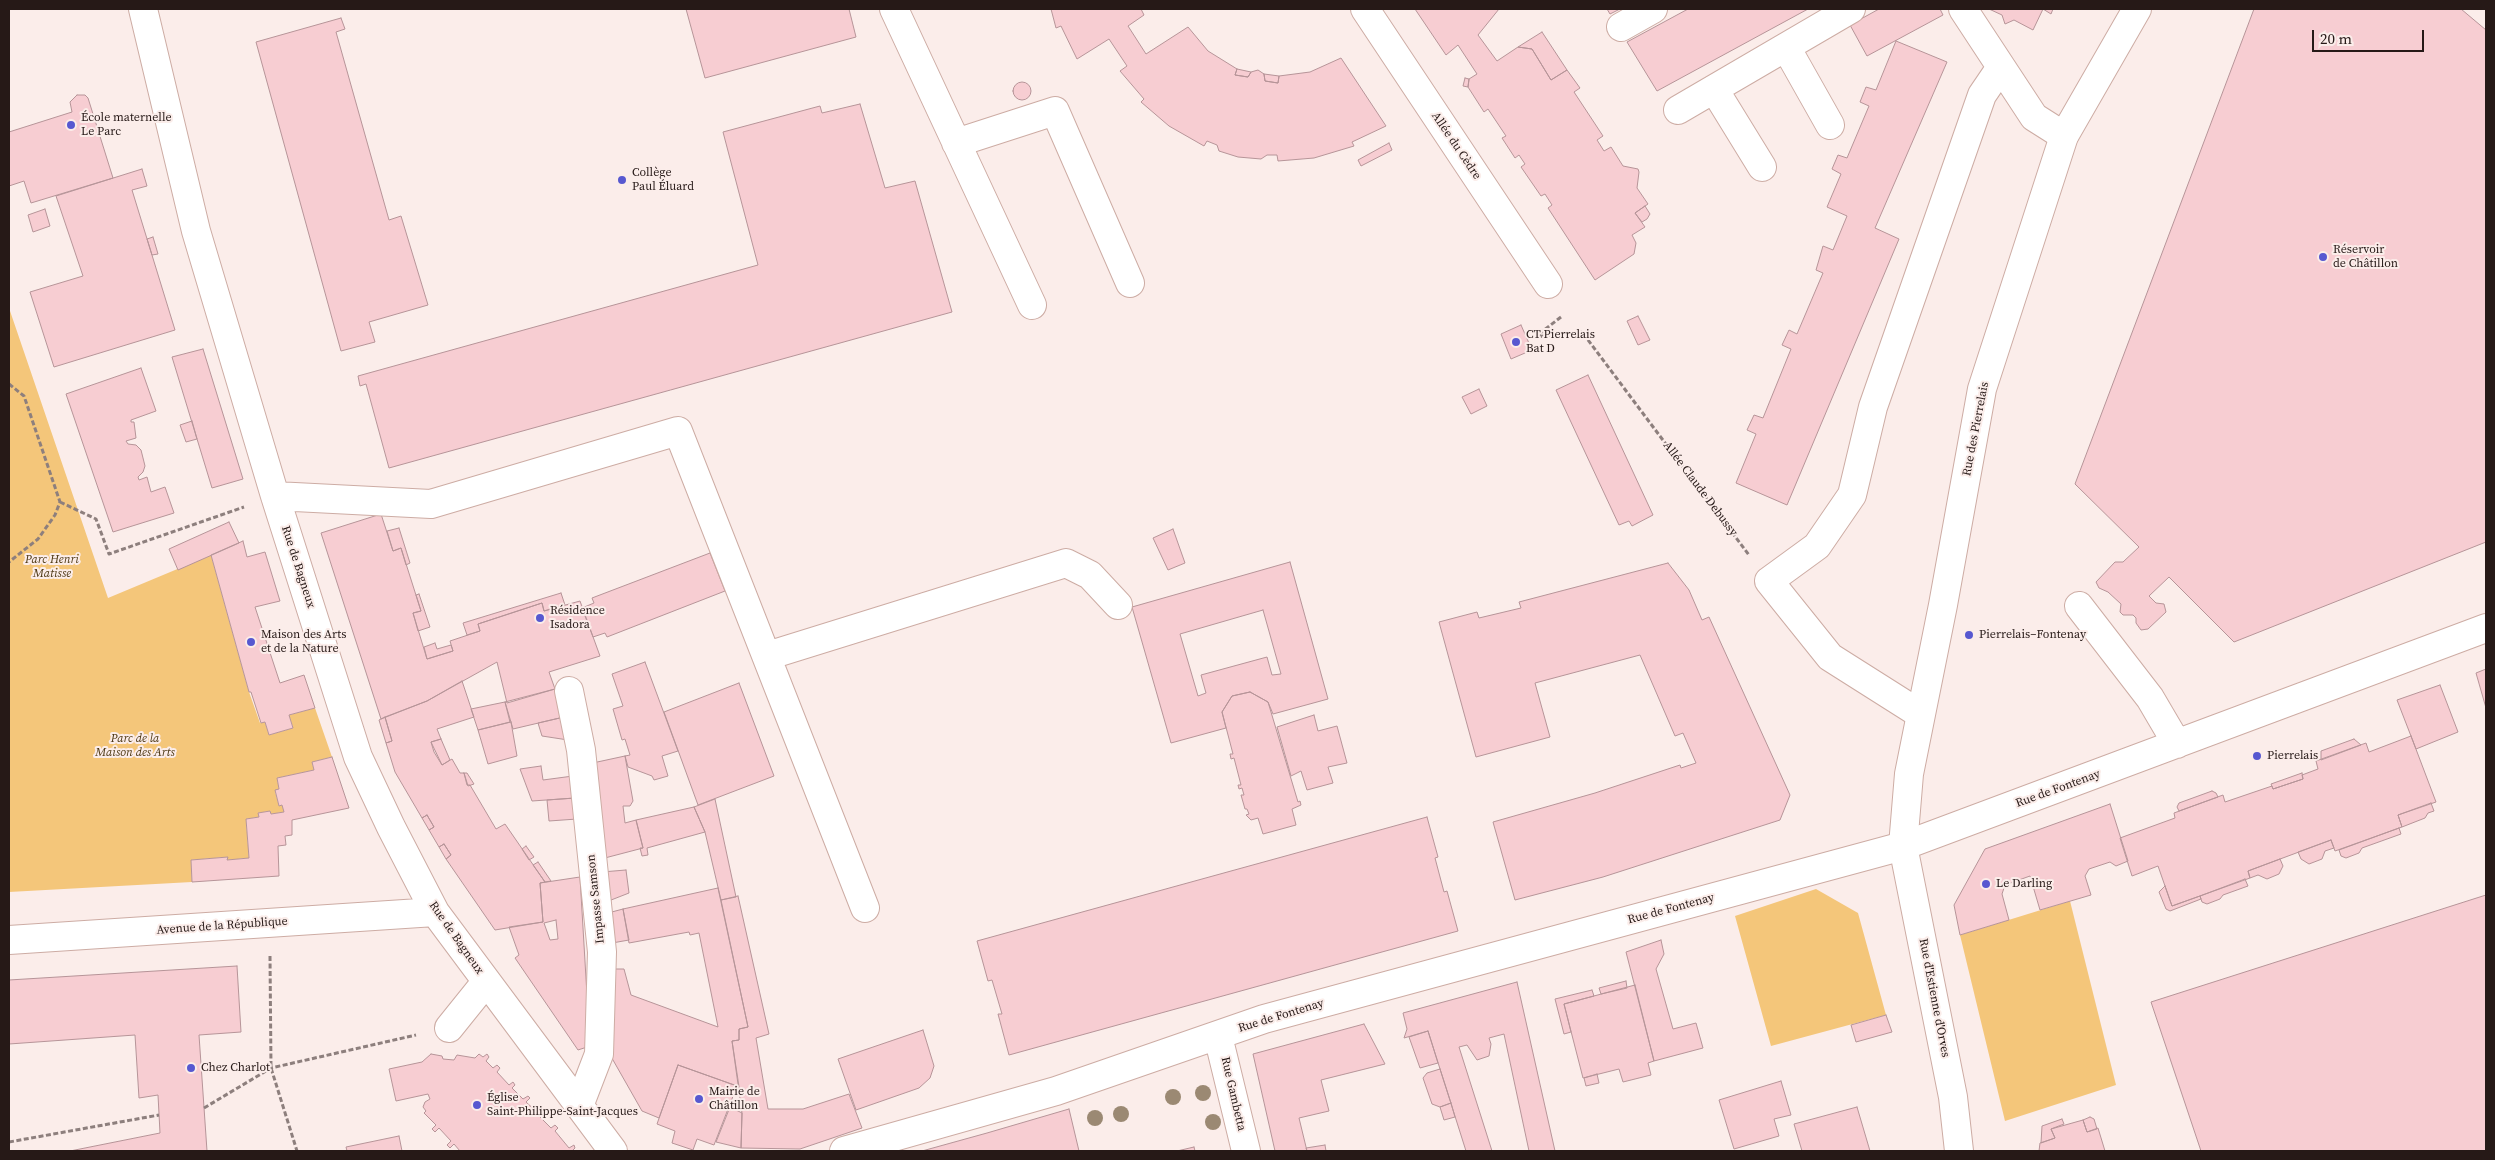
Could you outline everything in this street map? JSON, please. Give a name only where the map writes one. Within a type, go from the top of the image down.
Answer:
[{"type":"street","name":"Rue de Bagneux","points":[[143,9],[196,231],[276,496],[358,757],[391,827],[435,912],[613,1151]]},
{"type":"street","points":[[894,9],[1032,305]]},
{"type":"street","name":"Allée du Cèdre","points":[[1365,9],[1548,284]]},
{"type":"street","points":[[1621,27],[1653,9]]},
{"type":"street","points":[[1678,110],[1851,9]]},
{"type":"street","points":[[1963,9],[2034,117],[2064,136]]},
{"type":"street","name":"Rue des Pierrelais","points":[[1903,846],[1910,774],[1920,714],[1943,605],[1982,389],[2064,136],[2137,9]]},
{"type":"street","points":[[1786,47],[1830,125]]},
{"type":"street","points":[[1920,714],[1830,657],[1769,581],[1817,546],[1852,495],[1873,407],[1982,95],[2001,67]]},
{"type":"street","points":[[1714,89],[1762,167]]},
{"type":"street","points":[[956,143],[1055,111],[1130,283]]},
{"type":"street","points":[[276,496],[431,504],[678,432],[865,908]]},
{"type":"street","points":[[766,656],[1066,563],[1090,575],[1118,605]]},
{"type":"street","points":[[2079,606],[2150,698],[2177,744]]},
{"type":"street","name":"Rue de Fontenay","points":[[844,1151],[1056,1091],[1264,1019],[1903,846],[2486,628]]},
{"type":"street","name":"Impasse Samson","points":[[569,691],[581,750],[602,952],[599,1054],[579,1106]]},
{"type":"street","name":"Rue d'Estienne d'Orves","points":[[1903,846],[1954,1097],[1959,1151]]},
{"type":"street","name":"Avenue de la République","points":[[9,940],[435,912]]},
{"type":"street","points":[[449,1028],[486,982]]},
{"type":"street","name":"Rue Gambetta","points":[[1218,1036],[1246,1151]]},
{"type":"path","name":"Allée Claude Debussy","points":[[1548,284],[1568,311],[1535,337],[1582,332],[1769,581]]},
{"type":"path","points":[[9,384],[24,396],[60,502],[55,515],[38,538],[9,562]]},
{"type":"path","points":[[60,502],[96,520],[109,554],[276,496]]},
{"type":"path","points":[[271,964],[271,1068],[297,1151]]},
{"type":"path","points":[[204,1108],[271,1068],[361,1046],[449,1028]]},
{"type":"path","points":[[9,1142],[159,1115]]},
{"type":"green space","name":"Parc de la Maison des Arts","points":[[9,308],[108,598],[211,555],[249,692],[260,723],[265,722],[269,735],[293,728],[289,715],[315,708],[332,757],[312,762],[314,770],[277,778],[279,789],[275,791],[279,806],[282,805],[284,812],[271,814],[270,811],[258,813],[259,817],[246,819],[249,858],[227,860],[227,857],[191,860],[192,882],[9,892]]},
{"type":"green space","points":[[1816,889],[1858,913],[1886,1015],[1771,1046],[1735,916]]},
{"type":"green space","points":[[2070,901],[2116,1085],[2005,1121],[1960,935]]},
{"type":"building","points":[[686,9],[849,9],[856,37],[705,78]]},
{"type":"building","points":[[1051,9],[1141,9],[1144,15],[1128,26],[1146,54],[1188,27],[1208,51],[1237,69],[1235,75],[1248,77],[1251,72],[1258,70],[1264,74],[1265,81],[1278,83],[1279,76],[1310,72],[1341,58],[1386,126],[1352,142],[1354,146],[1314,158],[1278,161],[1277,155],[1267,155],[1261,159],[1238,157],[1219,151],[1217,145],[1207,141],[1204,146],[1169,126],[1141,102],[1144,99],[1120,71],[1127,66],[1109,39],[1077,59],[1061,26],[1056,28]]},
{"type":"building","points":[[1415,9],[1499,9],[1478,35],[1497,61],[1518,47],[1532,49],[1551,80],[1567,70],[1580,88],[1574,92],[1603,136],[1597,140],[1604,151],[1611,147],[1623,166],[1638,169],[1637,188],[1648,204],[1635,213],[1645,227],[1632,235],[1636,243],[1634,254],[1595,280],[1548,208],[1552,205],[1545,194],[1541,196],[1521,167],[1525,164],[1519,155],[1515,158],[1502,138],[1506,136],[1488,109],[1484,112],[1468,87],[1469,79],[1477,74],[1458,45],[1446,55]]},
{"type":"building","points":[[1607,9],[1620,9],[1610,14]]},
{"type":"building","points":[[1688,9],[1808,9],[1657,91],[1627,42]]},
{"type":"building","points":[[1879,9],[1940,9],[1943,15],[1867,56],[1850,25]]},
{"type":"building","points":[[1989,9],[2043,9],[2033,30],[2014,20],[2005,24],[2002,15]]},
{"type":"building","points":[[2043,9],[2053,9],[2051,14]]},
{"type":"building","name":"Réservoir de Châtillon","points":[[2254,9],[2461,9],[2486,30],[2486,542],[2234,642],[2169,577],[2149,596],[2156,603],[2164,604],[2166,612],[2148,629],[2141,630],[2133,615],[2123,615],[2120,612],[2121,604],[2108,592],[2099,588],[2096,582],[2115,562],[2123,562],[2139,547],[2075,484]]},
{"type":"building","points":[[341,18],[345,29],[336,32],[389,220],[401,216],[428,305],[369,322],[375,342],[341,351],[256,42]]},
{"type":"building","points":[[1542,32],[1567,70],[1551,80],[1532,49],[1518,47]]},
{"type":"building","points":[[1896,41],[1947,62],[1875,228],[1899,239],[1787,505],[1736,483],[1756,434],[1747,430],[1754,415],[1763,418],[1791,349],[1782,345],[1789,330],[1797,334],[1823,273],[1816,270],[1823,246],[1833,250],[1847,216],[1827,207],[1841,174],[1832,169],[1838,155],[1847,158],[1869,106],[1860,102],[1866,87],[1876,90]]},
{"type":"building","points":[[1237,69],[1251,72],[1248,77],[1235,75]]},
{"type":"building","points":[[1264,74],[1279,76],[1278,83],[1265,81]]},
{"type":"building","points":[[1465,78],[1469,79],[1468,87],[1463,86]]},
{"type":"building","points":[[1018,82],[1026,82],[1031,87],[1029,98],[1018,100],[1013,95],[1013,87]]},
{"type":"building","points":[[77,95],[85,95],[88,98],[113,178],[31,203],[24,181],[9,186],[9,132],[72,112],[70,102]]},
{"type":"building","points":[[860,104],[885,188],[915,181],[952,312],[389,468],[366,384],[360,386],[358,376],[758,265],[723,132],[820,106],[822,113]]},
{"type":"building","points":[[1389,143],[1392,150],[1361,166],[1358,160]]},
{"type":"building","points":[[142,169],[147,186],[132,190],[175,330],[54,367],[30,292],[83,276],[56,196]]},
{"type":"building","points":[[1645,206],[1650,214],[1642,222],[1635,213]]},
{"type":"building","points":[[45,209],[50,226],[33,232],[28,215]]},
{"type":"building","points":[[153,237],[158,254],[152,255],[147,239]]},
{"type":"building","points":[[1638,316],[1650,340],[1638,345],[1627,321]]},
{"type":"building","name":"CT Pierrelais Bat D","points":[[1521,325],[1532,350],[1511,359],[1501,334]]},
{"type":"building","points":[[203,349],[243,479],[212,488],[172,357]]},
{"type":"building","points":[[141,368],[156,411],[131,420],[131,422],[134,422],[136,438],[126,441],[128,444],[136,445],[141,450],[145,466],[143,472],[138,477],[139,480],[147,477],[151,492],[165,487],[174,513],[113,532],[66,394]]},
{"type":"building","points":[[1588,375],[1653,515],[1632,526],[1629,521],[1619,525],[1556,390]]},
{"type":"building","points":[[1479,389],[1487,406],[1471,414],[1462,397]]},
{"type":"building","points":[[192,421],[197,439],[186,442],[180,425]]},
{"type":"building","name":"Résidence Isadora","points":[[381,514],[393,551],[401,548],[421,611],[413,613],[427,659],[453,651],[450,641],[480,631],[478,624],[542,603],[544,611],[580,601],[600,656],[549,672],[555,689],[507,703],[497,662],[427,701],[381,719],[321,533]]},
{"type":"building","points":[[229,522],[239,543],[178,570],[169,549]]},
{"type":"building","points":[[399,528],[410,563],[406,565],[401,548],[393,551],[387,531]]},
{"type":"building","points":[[1173,529],[1185,563],[1168,570],[1153,538]]},
{"type":"building","name":"Maison des Arts et de la Nature","points":[[243,541],[247,557],[265,552],[280,601],[255,607],[280,683],[304,675],[315,708],[289,715],[293,728],[269,735],[265,722],[261,723],[251,692],[249,692],[211,555]]},
{"type":"building","points":[[710,553],[725,591],[607,637],[605,633],[593,637],[582,608],[594,603],[592,598]]},
{"type":"building","points":[[1290,562],[1328,699],[1273,714],[1268,702],[1250,692],[1232,696],[1222,712],[1226,728],[1171,743],[1132,607]],"holes":[[[1263,610],[1281,674],[1272,675],[1267,657],[1201,675],[1206,693],[1198,696],[1180,634]]]},
{"type":"building","points":[[1668,563],[1689,590],[1702,620],[1709,617],[1790,795],[1780,820],[1603,877],[1515,900],[1493,822],[1595,793],[1680,765],[1681,768],[1696,763],[1683,733],[1675,736],[1640,655],[1535,683],[1550,737],[1476,757],[1439,622],[1477,612],[1479,618],[1521,608],[1519,602]]},
{"type":"building","points":[[561,593],[565,605],[544,611],[542,603],[478,624],[480,631],[467,635],[463,623]]},
{"type":"building","points":[[419,594],[430,627],[418,631],[413,613],[421,611],[416,595]]},
{"type":"building","points":[[435,643],[437,649],[451,645],[453,651],[427,659],[424,647]]},
{"type":"building","points":[[645,662],[678,751],[662,756],[668,776],[654,780],[652,776],[628,767],[625,756],[630,755],[625,739],[622,740],[613,709],[623,706],[612,674]]},
{"type":"building","points":[[2486,669],[2486,708],[2476,673]]},
{"type":"building","points":[[462,681],[474,717],[437,729],[441,739],[431,742],[434,752],[442,765],[452,759],[460,773],[464,773],[467,785],[470,785],[496,829],[505,824],[545,882],[540,883],[543,922],[495,930],[446,859],[451,855],[444,844],[439,847],[429,830],[434,827],[427,815],[422,818],[395,772],[386,743],[392,741],[385,717],[427,701]]},
{"type":"building","points":[[739,683],[774,776],[698,805],[664,712]]},
{"type":"building","points":[[2440,685],[2458,732],[2416,749],[2397,700]]},
{"type":"building","points":[[555,689],[564,717],[513,729],[505,702]]},
{"type":"building","points":[[1250,692],[1268,702],[1298,802],[1300,801],[1301,805],[1292,809],[1296,825],[1263,834],[1258,818],[1251,820],[1246,815],[1249,814],[1247,809],[1245,809],[1241,795],[1244,795],[1242,788],[1239,789],[1238,785],[1241,785],[1234,758],[1231,759],[1230,754],[1233,754],[1222,712],[1232,696]]},
{"type":"building","points":[[505,702],[510,722],[478,730],[471,709]]},
{"type":"building","points":[[1314,715],[1318,731],[1337,726],[1347,763],[1328,767],[1333,783],[1307,790],[1301,771],[1291,776],[1277,727]]},
{"type":"building","points":[[385,717],[392,741],[386,743],[379,720]]},
{"type":"building","points":[[564,717],[568,740],[542,736],[538,723]]},
{"type":"building","points":[[511,722],[517,756],[488,764],[478,730]]},
{"type":"building","points":[[2411,736],[2436,802],[2398,815],[2402,827],[2335,851],[2331,840],[2248,871],[2250,878],[2172,906],[2158,866],[2132,876],[2120,838],[2175,818],[2174,813],[2223,795],[2225,802],[2272,786],[2273,789],[2303,779],[2302,775],[2318,769],[2316,761],[2366,743],[2369,752]]},
{"type":"building","points":[[441,739],[450,760],[442,765],[431,742]]},
{"type":"building","points":[[2354,739],[2361,745],[2321,760],[2321,751]]},
{"type":"building","points":[[625,756],[633,801],[630,806],[623,806],[625,823],[636,820],[643,848],[601,859],[588,764]]},
{"type":"building","points":[[332,757],[349,808],[292,820],[292,835],[285,836],[286,845],[278,846],[279,876],[192,882],[191,860],[228,857],[227,860],[249,858],[246,819],[259,817],[258,813],[270,811],[271,814],[284,812],[282,805],[279,806],[275,790],[279,789],[277,778],[314,770],[312,762]]},
{"type":"building","points":[[541,766],[543,780],[573,776],[575,798],[532,801],[520,769]]},
{"type":"building","points":[[464,773],[467,773],[474,784],[468,786]]},
{"type":"building","points":[[2302,773],[2303,779],[2273,789],[2271,784]]},
{"type":"building","points":[[2212,791],[2218,797],[2179,811],[2177,807],[2179,803]]},
{"type":"building","points":[[575,798],[577,819],[549,821],[547,800]]},
{"type":"building","points":[[715,799],[736,897],[721,900],[705,832],[694,807]]},
{"type":"building","points":[[2431,803],[2434,811],[2428,813],[2425,818],[2402,827],[2398,815]]},
{"type":"building","points":[[2110,804],[2128,861],[2116,866],[2110,862],[2089,869],[2085,876],[2091,895],[2040,910],[2030,876],[2005,885],[2002,894],[2009,920],[1960,935],[1954,905],[1985,849]]},
{"type":"building","points":[[694,807],[705,832],[647,848],[648,855],[642,856],[640,848],[643,848],[636,820]]},
{"type":"building","points":[[427,815],[434,827],[429,830],[422,818]]},
{"type":"building","points":[[1427,817],[1438,857],[1435,858],[1444,892],[1447,891],[1458,931],[1009,1055],[998,1014],[1002,1014],[992,980],[988,981],[977,941]]},
{"type":"building","points":[[2399,828],[2401,834],[2362,848],[2359,853],[2346,858],[2341,856],[2339,850]]},
{"type":"building","points":[[2331,840],[2334,848],[2325,851],[2322,859],[2309,864],[2301,859],[2298,852]]},
{"type":"building","points":[[444,844],[451,855],[446,859],[439,847]]},
{"type":"building","points":[[526,846],[534,857],[529,860],[522,849]]},
{"type":"building","points":[[2280,859],[2283,866],[2279,874],[2267,879],[2258,875],[2250,878],[2248,871]]},
{"type":"building","points":[[538,862],[551,881],[545,882],[533,865]]},
{"type":"building","points":[[626,870],[629,893],[606,902],[602,872]]},
{"type":"building","points":[[580,877],[590,1046],[578,1050],[515,958],[519,955],[509,927],[543,922],[540,883]],"holes":[[[556,920],[558,939],[550,940],[544,923]]]},
{"type":"building","points":[[2245,879],[2248,886],[2223,895],[2220,899],[2207,904],[2202,902],[2200,896]]},
{"type":"building","points":[[2165,886],[2172,906],[2200,896],[2201,899],[2170,911],[2166,909],[2159,892]]},
{"type":"building","points":[[718,888],[748,1027],[739,1029],[739,1040],[732,1041],[740,1093],[735,1091],[737,1086],[678,1065],[659,1118],[642,1111],[609,1053],[612,969],[624,969],[631,995],[718,1027],[699,933],[690,935],[689,932],[629,943],[623,909]]},
{"type":"building","points":[[2486,895],[2486,1151],[2201,1151],[2151,1002]]},
{"type":"building","points":[[738,896],[769,1034],[756,1038],[768,1109],[803,1109],[849,1094],[862,1128],[800,1149],[741,1148],[742,1113],[732,1041],[739,1040],[739,1029],[748,1027],[721,900]]},
{"type":"building","points":[[623,909],[629,940],[612,943],[608,913]]},
{"type":"building","points":[[1661,940],[1664,954],[1656,969],[1673,1029],[1696,1023],[1703,1048],[1654,1061],[1626,952]]},
{"type":"building","points":[[237,966],[241,1032],[199,1035],[207,1151],[70,1151],[160,1133],[158,1095],[139,1098],[135,1035],[9,1044],[9,980]]},
{"type":"building","points":[[1626,981],[1627,988],[1601,994],[1599,988]]},
{"type":"building","points":[[1517,982],[1555,1151],[1529,1151],[1504,1034],[1489,1038],[1491,1044],[1489,1056],[1477,1060],[1467,1045],[1459,1047],[1492,1151],[1466,1151],[1428,1031],[1404,1038],[1407,1029],[1403,1013]]},
{"type":"building","points":[[1635,985],[1654,1061],[1648,1063],[1651,1075],[1623,1082],[1619,1069],[1583,1078],[1564,1004]]},
{"type":"building","points":[[1592,990],[1594,996],[1564,1004],[1571,1032],[1564,1034],[1555,999]]},
{"type":"building","points":[[1886,1015],[1892,1032],[1856,1042],[1851,1025]]},
{"type":"building","points":[[1364,1024],[1385,1064],[1321,1080],[1329,1111],[1299,1118],[1307,1151],[1275,1151],[1253,1054]]},
{"type":"building","points":[[923,1030],[934,1066],[930,1078],[919,1088],[856,1110],[838,1059]]},
{"type":"building","points":[[1428,1031],[1438,1063],[1420,1068],[1409,1037]]},
{"type":"building","name":"Église Saint-Philippe-Saint-Jacques","points":[[431,1054],[442,1056],[443,1059],[454,1060],[457,1055],[475,1058],[479,1054],[483,1057],[487,1054],[489,1057],[486,1061],[493,1068],[497,1065],[500,1068],[497,1072],[509,1085],[513,1082],[515,1085],[512,1088],[523,1099],[528,1096],[530,1098],[526,1102],[538,1113],[541,1110],[544,1114],[540,1117],[551,1128],[555,1125],[558,1128],[555,1131],[569,1148],[574,1145],[575,1148],[572,1151],[460,1151],[454,1144],[450,1148],[447,1145],[451,1141],[439,1128],[435,1132],[432,1129],[436,1125],[424,1113],[426,1111],[423,1107],[425,1102],[430,1099],[428,1094],[396,1101],[389,1069],[422,1062]]},
{"type":"building","name":"Mairie de Châtillon","points":[[678,1065],[737,1086],[714,1145],[697,1139],[693,1150],[672,1143],[675,1131],[657,1124]]},
{"type":"building","points":[[1440,1069],[1451,1103],[1440,1107],[1432,1104],[1423,1078],[1427,1073]]},
{"type":"building","points":[[1597,1074],[1599,1083],[1586,1086],[1584,1078]]},
{"type":"building","points":[[1781,1081],[1791,1115],[1774,1119],[1779,1136],[1734,1149],[1719,1100]]},
{"type":"building","points":[[1451,1103],[1455,1117],[1444,1120],[1440,1107]]},
{"type":"building","points":[[730,1107],[742,1113],[741,1148],[716,1142]]},
{"type":"building","points":[[1857,1107],[1870,1151],[1802,1151],[1794,1124]]},
{"type":"building","points":[[1069,1109],[1079,1151],[922,1151],[987,1133]]},
{"type":"building","points":[[2090,1117],[2094,1119],[2097,1129],[2087,1132],[2083,1120]]},
{"type":"building","points":[[2062,1119],[2064,1124],[2051,1129],[2055,1138],[2041,1143],[2042,1126]]},
{"type":"building","points":[[2083,1120],[2087,1132],[2098,1128],[2105,1151],[2039,1151],[2040,1143],[2055,1138],[2051,1129]]},
{"type":"building","points":[[399,1136],[402,1151],[347,1151],[346,1147]]},
{"type":"building","points":[[1325,1145],[1326,1151],[1307,1151],[1306,1148]]},
{"type":"building","points":[[1194,1147],[1195,1151],[1177,1151]]},
{"type":"place","name":"École maternelle Le Parc","points":[[71,125]]},
{"type":"place","name":"Collège Paul Éluard","points":[[622,180]]},
{"type":"place","name":"Réservoir de Châtillon","points":[[2323,257]]},
{"type":"place","name":"CT Pierrelais Bat D","points":[[1516,342]]},
{"type":"place","name":"Résidence Isadora","points":[[540,618]]},
{"type":"place","name":"Pierrelais–Fontenay","points":[[1969,635]]},
{"type":"place","name":"Maison des Arts et de la Nature","points":[[251,642]]},
{"type":"place","name":"Pierrelais","points":[[2257,756]]},
{"type":"place","name":"Le Darling","points":[[1986,884]]},
{"type":"place","name":"Chez Charlot","points":[[191,1068]]},
{"type":"place","name":"Mairie de Châtillon","points":[[699,1099]]},
{"type":"place","name":"Église Saint-Philippe-Saint-Jacques","points":[[477,1105]]},
{"type":"park label","name":"Parc Henri Matisse","points":[[52,567]]}]
